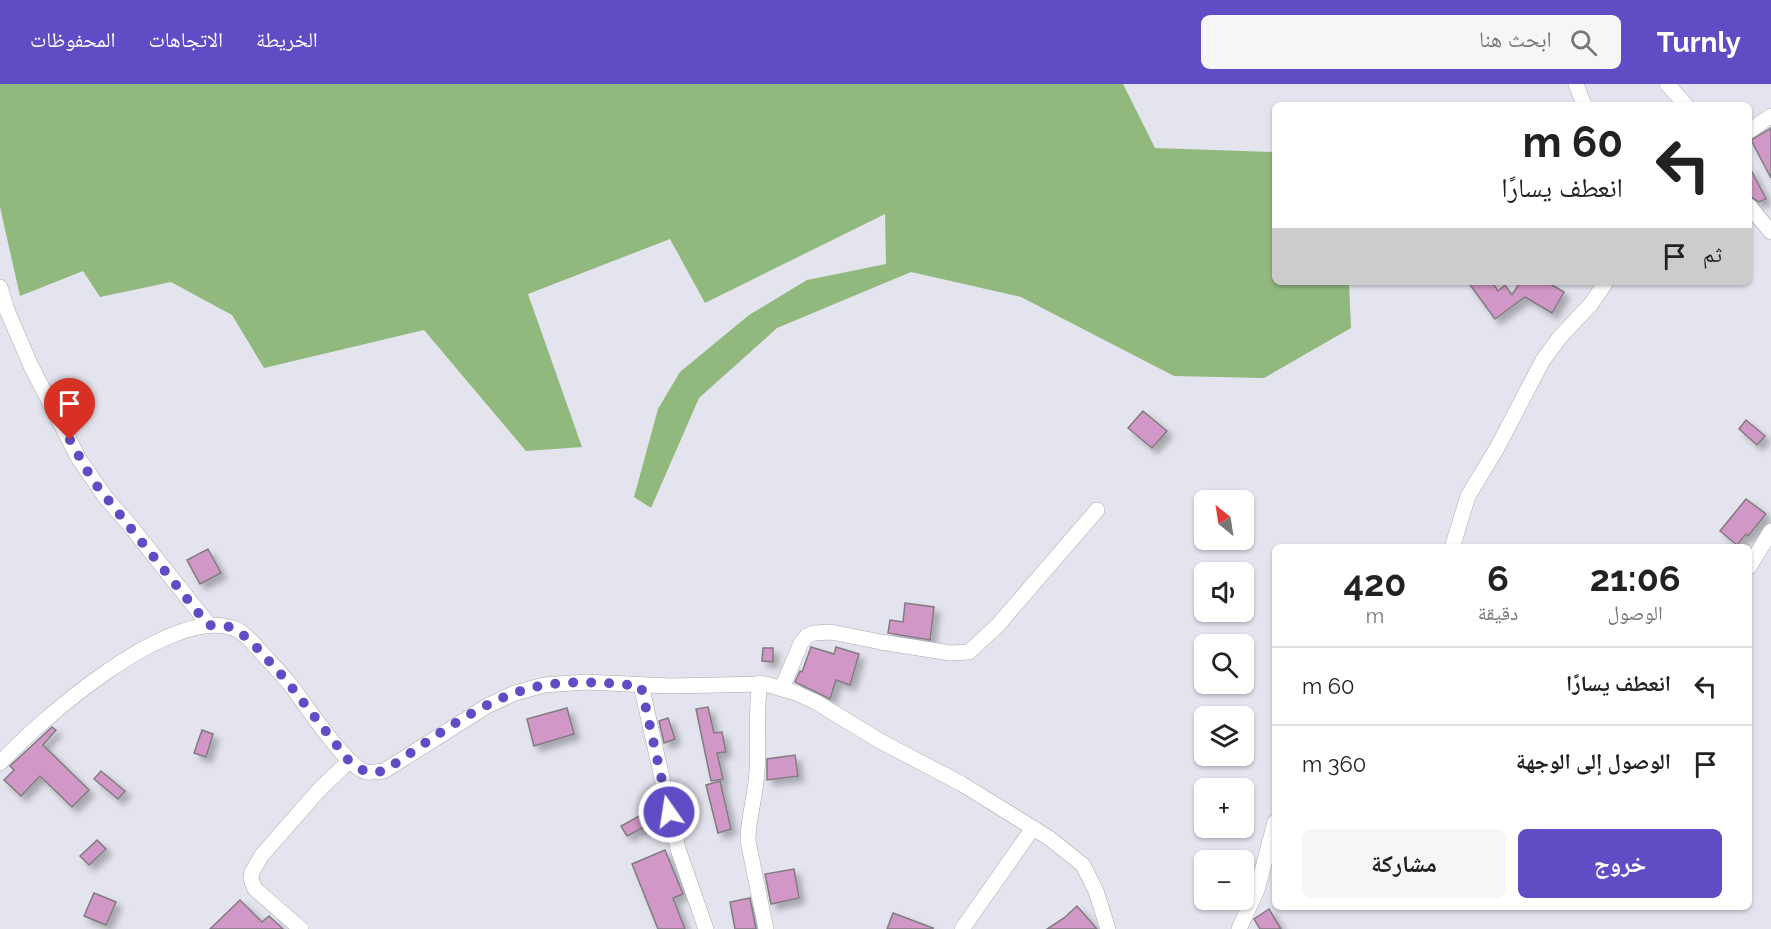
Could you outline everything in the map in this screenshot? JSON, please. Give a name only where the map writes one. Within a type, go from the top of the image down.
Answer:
[{"type":"street","points":[[1576,84],[1583,102]]},
{"type":"street","points":[[1667,84],[1683,102]]},
{"type":"street","points":[[1752,129],[1771,116]]},
{"type":"street","points":[[1752,210],[1771,232]]},
{"type":"street","points":[[1453,544],[1468,496],[1497,448],[1543,360],[1560,337],[1591,304],[1604,285]]},
{"type":"street","points":[[0,287],[7,310],[31,366],[79,459],[106,498],[208,625]]},
{"type":"street","points":[[782,688],[801,642],[814,633],[831,632],[950,653],[969,652],[998,625],[1097,510]]},
{"type":"street","points":[[1752,562],[1771,531]]},
{"type":"street","points":[[0,763],[24,738],[98,676],[177,632],[208,625],[231,627],[249,639],[286,680],[349,761],[367,772],[384,771],[487,706],[515,693],[543,685],[586,682],[641,686],[760,683],[782,688],[816,702],[880,741],[962,784],[1062,848],[1083,865],[1096,891],[1108,929]]},
{"type":"street","points":[[760,683],[757,703],[756,783],[748,841],[766,929]]},
{"type":"street","points":[[641,686],[678,849],[706,929]]},
{"type":"street","points":[[301,929],[255,889],[251,879],[252,872],[262,855],[301,810],[349,761]]},
{"type":"street","points":[[962,929],[1033,828]]},
{"type":"street","points":[[1239,929],[1257,890],[1272,833]]},
{"type":"green space","points":[[0,84],[1123,84],[1155,148],[1272,152],[1272,285],[1349,285],[1351,328],[1264,378],[1174,376],[1021,297],[911,272],[777,328],[699,398],[651,508],[634,497],[658,409],[680,372],[749,315],[807,280],[886,264],[885,214],[705,303],[670,239],[528,294],[582,447],[526,451],[424,330],[264,368],[232,315],[171,282],[100,297],[83,271],[20,296],[0,207]]},
{"type":"building","points":[[1771,128],[1771,178],[1752,142],[1752,139]]},
{"type":"building","points":[[1752,172],[1766,199],[1759,202],[1752,198]]},
{"type":"building","points":[[1470,285],[1494,285],[1498,291],[1505,285],[1512,295],[1518,285],[1552,285],[1564,292],[1552,313],[1525,297],[1495,319]]},
{"type":"building","points":[[1143,411],[1167,431],[1152,448],[1128,428]]},
{"type":"building","points":[[1746,420],[1765,436],[1757,445],[1739,429]]},
{"type":"building","points":[[1746,499],[1766,514],[1748,536],[1746,534],[1738,544],[1720,531]]},
{"type":"building","points":[[208,549],[221,573],[200,584],[187,560]]},
{"type":"building","points":[[905,603],[934,607],[930,640],[888,633],[890,620],[903,622]]},
{"type":"building","points":[[811,647],[834,654],[836,647],[859,654],[850,685],[836,680],[830,699],[795,682],[800,671],[802,672]]},
{"type":"building","points":[[763,648],[773,648],[773,662],[762,661]]},
{"type":"building","points":[[708,707],[714,733],[722,732],[726,752],[717,753],[723,779],[711,781],[696,709]]},
{"type":"building","points":[[567,708],[574,734],[534,746],[527,719]]},
{"type":"building","points":[[668,718],[675,739],[664,743],[659,721]]},
{"type":"building","points":[[52,727],[56,730],[43,745],[89,790],[72,807],[40,776],[21,796],[4,780],[14,770],[10,766]]},
{"type":"building","points":[[202,730],[213,734],[206,757],[194,753]]},
{"type":"building","points":[[795,755],[798,776],[767,780],[767,759]]},
{"type":"building","points":[[101,771],[125,791],[118,799],[94,779]]},
{"type":"building","points":[[720,781],[731,829],[718,833],[706,785]]},
{"type":"building","points":[[652,809],[658,820],[627,836],[621,826]]},
{"type":"building","points":[[97,840],[106,849],[89,865],[80,856]]},
{"type":"building","points":[[665,850],[683,894],[673,898],[685,929],[658,929],[632,864]]},
{"type":"building","points":[[794,869],[799,898],[771,904],[765,874]]},
{"type":"building","points":[[94,893],[116,902],[106,925],[84,916]]},
{"type":"building","points":[[750,898],[756,929],[735,929],[730,902]]},
{"type":"building","points":[[240,900],[262,922],[269,916],[283,929],[210,929]]},
{"type":"building","points":[[1077,906],[1097,929],[1047,929],[1064,918]]},
{"type":"building","points":[[1269,909],[1281,929],[1260,929],[1254,919]]},
{"type":"building","points":[[893,913],[933,928],[933,929],[887,929]]},
{"type":"route","points":[[70,440],[93,481],[208,625],[231,627],[249,639],[286,680],[349,761],[358,768],[367,772],[384,771],[470,715],[515,693],[543,685],[586,682],[641,686],[669,812]]}]
